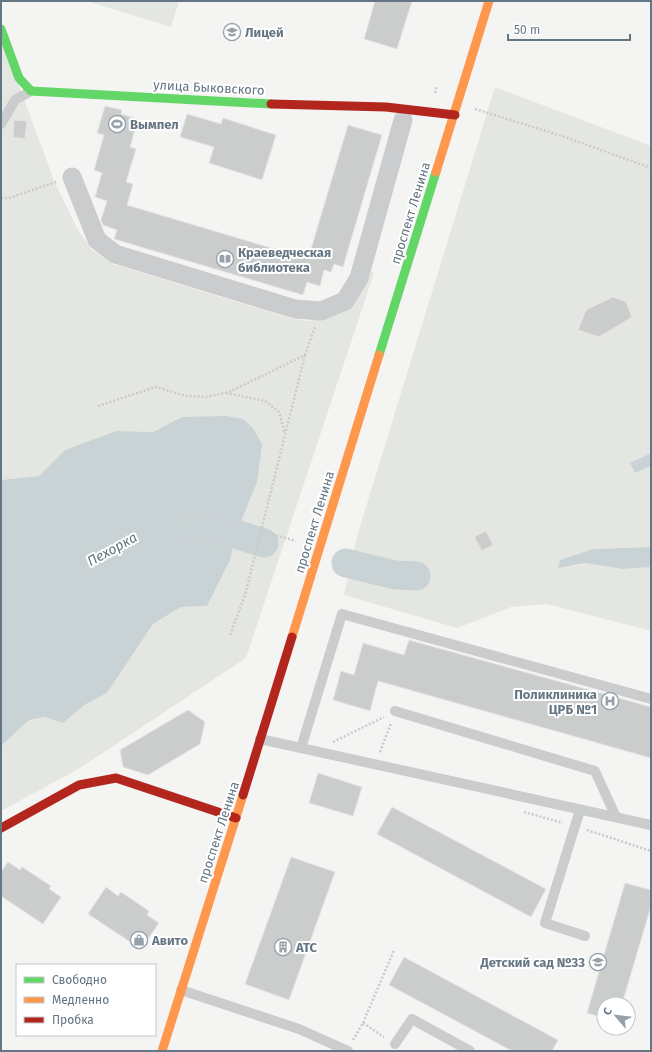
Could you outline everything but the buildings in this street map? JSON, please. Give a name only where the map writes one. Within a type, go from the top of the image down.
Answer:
[{"type":"main road","name":"проспект Ленина","points":[[162,1051],[455,115],[489,1]]},
{"type":"main road","points":[[1,29],[19,78],[24,85],[32,91]]},
{"type":"main road","name":"улица Быковского","points":[[32,91],[270,104],[430,110],[455,115]]},
{"type":"main road","points":[[1,828],[79,785],[116,778],[236,818]]},
{"type":"street","points":[[72,177],[97,240],[115,254],[295,310],[321,311],[346,300],[359,278],[403,120]]},
{"type":"lane","points":[[1,124],[15,100],[32,91]]},
{"type":"lane","points":[[301,748],[342,614],[651,699]]},
{"type":"lane","points":[[395,711],[595,771],[616,818]]},
{"type":"lane","points":[[260,739],[651,825]]},
{"type":"lane","points":[[580,810],[545,923],[586,936]]},
{"type":"lane","points":[[181,990],[299,1029],[347,1051]]},
{"type":"lane","points":[[395,1044],[412,1019],[470,1051]]},
{"type":"path","points":[[483,111],[565,137],[651,168]]},
{"type":"path","points":[[1,198],[9,198],[72,177]]},
{"type":"path","points":[[230,635],[245,595],[305,355],[321,311]]},
{"type":"path","points":[[98,406],[156,387],[186,396],[206,397],[224,393],[305,355]]},
{"type":"path","points":[[224,393],[265,401],[279,412],[285,435]]},
{"type":"path","points":[[261,531],[296,541]]},
{"type":"path","points":[[315,751],[395,711]]},
{"type":"path","points":[[376,765],[395,711]]},
{"type":"path","points":[[347,1051],[363,1023],[394,950]]},
{"type":"path","points":[[363,1023],[395,1044]]},
{"type":"shaded area","points":[[87,1],[179,1],[171,27]]},
{"type":"shaded area","points":[[1,37],[55,183],[78,230],[92,250],[113,264],[290,318],[307,321],[327,318],[365,270],[374,273],[246,658],[80,768],[1,811],[1,746],[29,720],[45,717],[63,723],[86,704],[107,693],[153,624],[181,607],[207,606],[230,560],[236,534],[257,482],[182,417],[153,432],[116,431],[65,450],[39,476],[1,480]]},
{"type":"shaded area","points":[[495,87],[651,146],[651,453],[630,463],[635,473],[651,466],[651,547],[594,549],[570,567],[585,563],[623,569],[651,567],[651,631],[547,604],[511,607],[457,628],[344,595],[358,533]]},
{"type":"water","points":[[226,416],[243,419],[253,428],[262,444],[257,482],[236,534],[230,560],[207,606],[181,607],[153,624],[107,693],[86,704],[63,723],[45,717],[29,720],[1,746],[1,480],[39,476],[65,450],[116,431],[153,432],[182,417]]},
{"type":"water","points":[[651,453],[651,466],[635,473],[630,463]]},
{"type":"water","points":[[651,547],[651,567],[623,569],[585,563],[558,568],[560,560],[594,549]]},
{"type":"waterway","name":"Пехорка","points":[[198,528],[213,527],[264,543]]},
{"type":"waterway","name":"Пехорка","points":[[346,563],[395,575],[416,576]]},
{"type":"traffic: fast","points":[[1,29],[19,78],[31,91],[271,104]]},
{"type":"traffic: fast","points":[[379,355],[436,172]]},
{"type":"traffic: slow","points":[[436,172],[489,1]]},
{"type":"traffic: slow","points":[[292,637],[379,355]]},
{"type":"traffic: slow","points":[[162,1051],[243,795]]},
{"type":"traffic: jam","points":[[271,104],[386,107],[455,115]]},
{"type":"traffic: jam","points":[[243,795],[292,637]]},
{"type":"traffic: jam","points":[[1,828],[79,785],[116,778],[236,818]]},
{"type":"place","name":"Лицей","points":[[232,32]]},
{"type":"place","name":"Вымпел","points":[[117,124]]},
{"type":"place","name":"Краеведческая библиотека","points":[[225,259]]},
{"type":"place","name":"Поликлиника ЦРБ №1","points":[[610,701]]},
{"type":"place","name":"Авито","points":[[139,940]]},
{"type":"place","name":"АТС","points":[[283,947]]},
{"type":"place","name":"Детский сад №33","points":[[598,962]]}]
